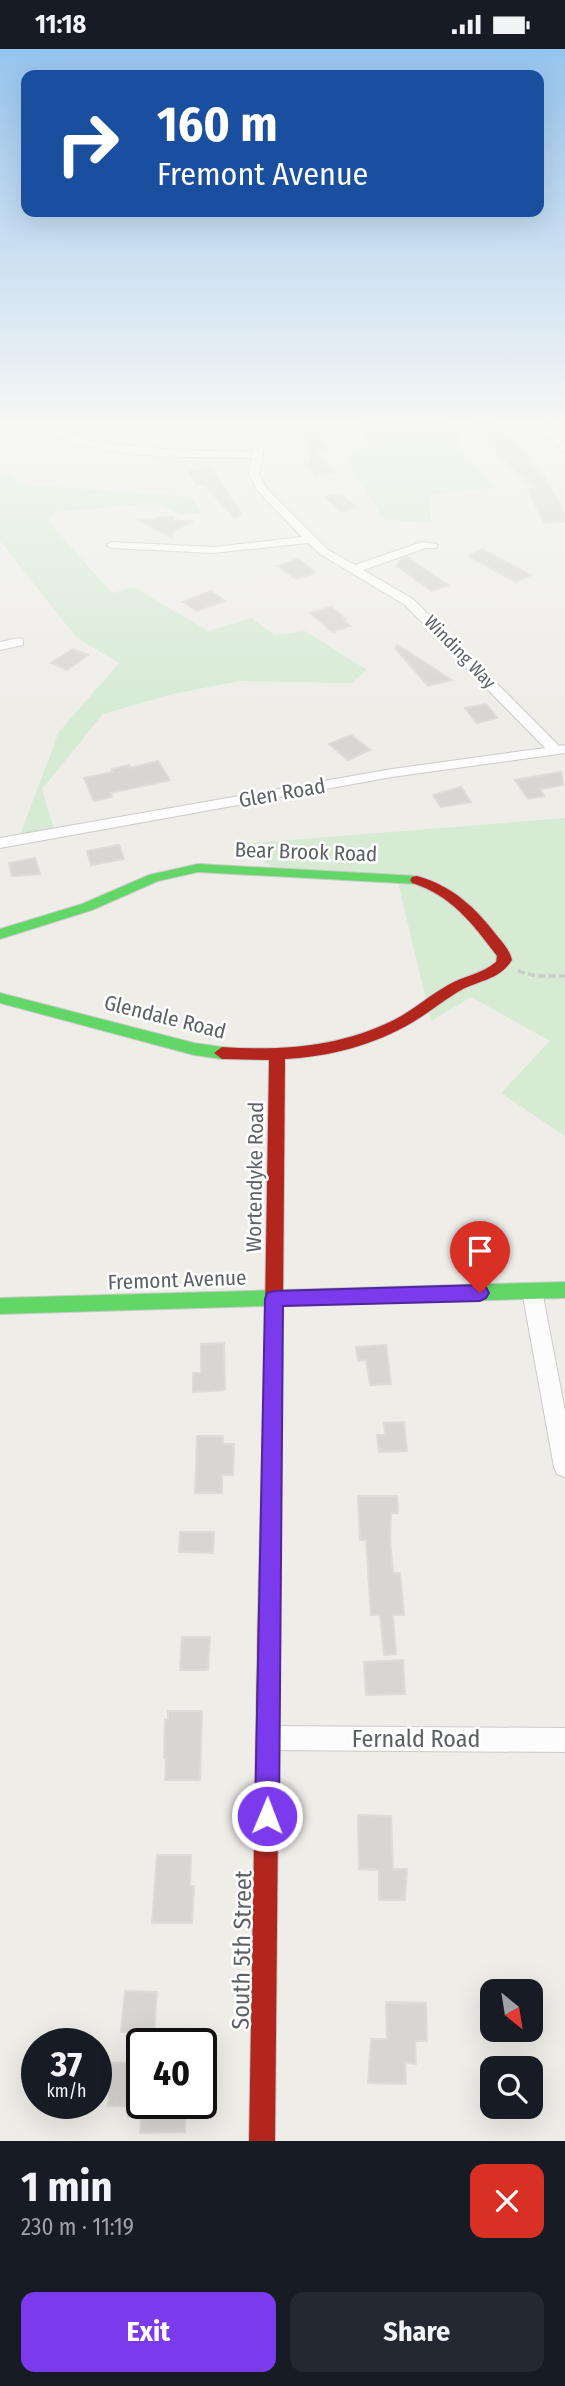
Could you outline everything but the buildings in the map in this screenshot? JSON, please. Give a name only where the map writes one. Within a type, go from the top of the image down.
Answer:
[{"type":"street","name":"Winding Way","points":[[290,519],[336,560],[392,590],[421,613],[560,749]]},
{"type":"street","points":[[113,545],[213,550],[311,539]]},
{"type":"street","points":[[353,570],[426,544],[433,546]]},
{"type":"street","points":[[0,646],[19,642]]},
{"type":"street","name":"Glen Road","points":[[0,843],[392,773],[560,749]]},
{"type":"street","name":"Bear Brook Road","points":[[0,934],[29,922],[88,907],[146,879],[179,870],[198,868],[402,877],[442,888],[467,905],[503,954],[502,966]]},
{"type":"street","name":"Glendale Road","points":[[0,997],[194,1049],[225,1055],[277,1056],[336,1048],[366,1038],[397,1025],[461,985],[502,966]]},
{"type":"street","name":"Wortendyke Road","points":[[274,1299],[277,1056]]},
{"type":"street","name":"Fremont Avenue","points":[[0,1306],[565,1290]]},
{"type":"street","points":[[531,1291],[565,1467]]},
{"type":"street","name":"South 5th Street","points":[[262,2141],[274,1299]]},
{"type":"street","name":"Fernald Road","points":[[268,1738],[565,1740]]},
{"type":"path","points":[[502,966],[536,976],[565,976]]},
{"type":"green space","points":[[0,519],[50,519],[49,522],[112,593],[134,587],[208,631],[252,618],[275,635],[305,631],[367,670],[351,683],[240,681],[172,694],[103,714],[42,789],[55,833],[18,840],[59,732],[119,663],[76,637],[0,541]]},
{"type":"green space","points":[[383,519],[431,519],[431,523]]},
{"type":"green space","points":[[565,818],[565,1136],[501,1093],[550,1041],[471,997],[431,1021],[398,882],[282,875],[242,844]]},
{"type":"traffic: fast","points":[[0,934],[87,907],[154,878],[198,868],[417,880]]},
{"type":"traffic: fast","points":[[0,998],[194,1049],[222,1053]]},
{"type":"traffic: fast","points":[[0,1306],[565,1290]]},
{"type":"traffic: fast","points":[[269,1609],[274,1308]]},
{"type":"traffic: jam","points":[[222,1053],[291,1053],[358,1041],[400,1023],[451,989],[501,966],[505,960],[504,955],[467,909],[445,891],[417,880]]},
{"type":"traffic: jam","points":[[274,1308],[277,1056]]},
{"type":"traffic: jam","points":[[262,2141],[269,1609]]},
{"type":"route","points":[[267,1816],[274,1299],[480,1293]]}]
